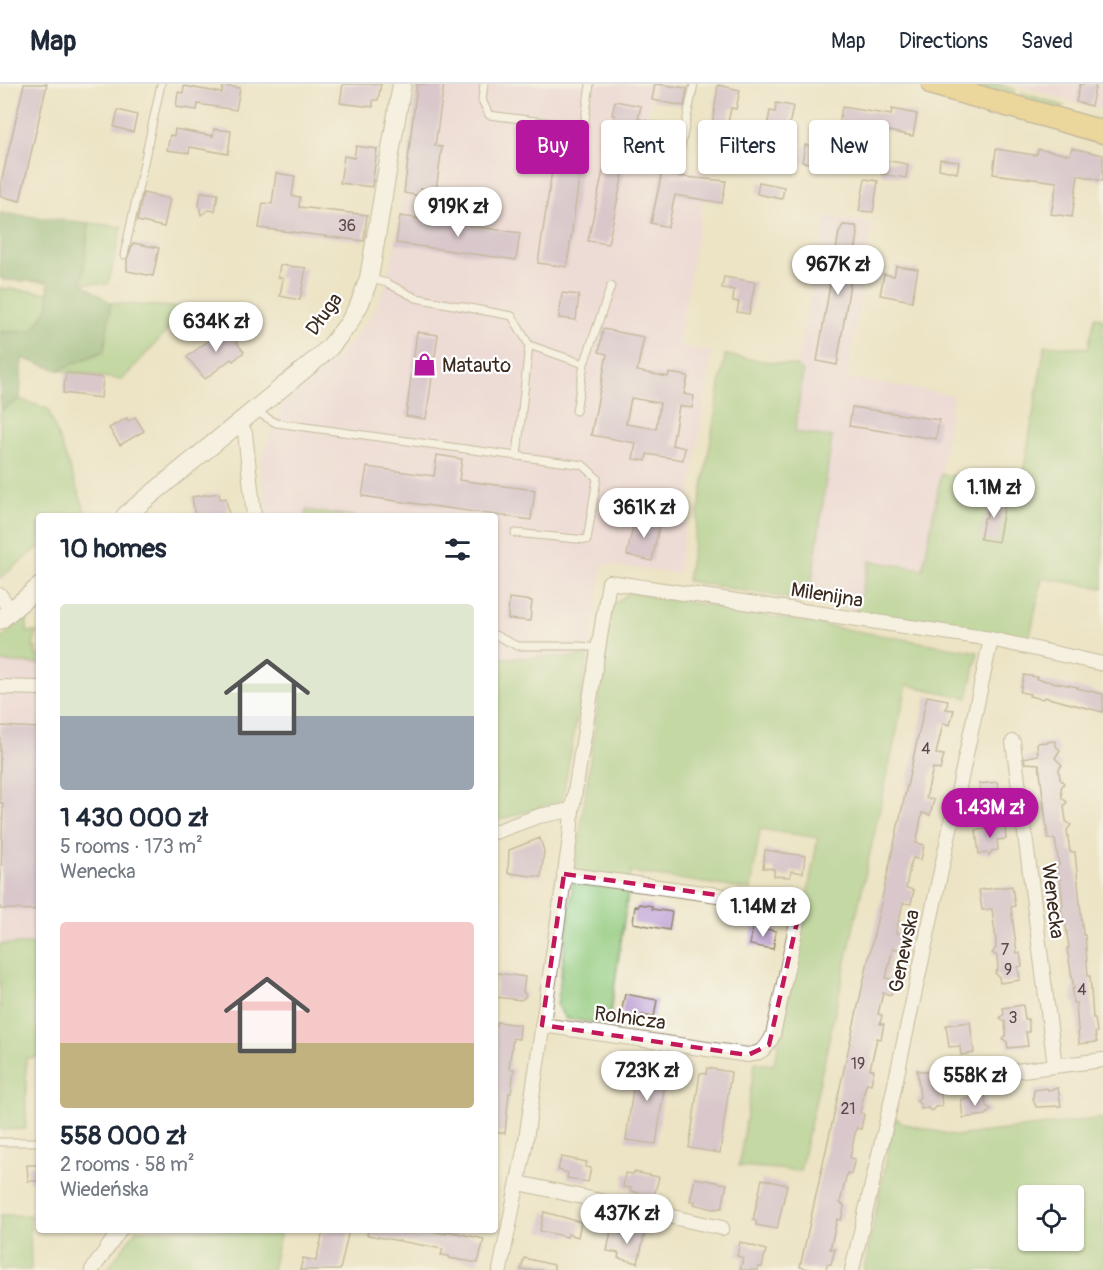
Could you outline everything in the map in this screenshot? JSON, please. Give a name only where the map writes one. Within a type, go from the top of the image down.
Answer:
[{"type":"main road","points":[[935,84],[1103,132]]},
{"type":"street","name":"Długa","points":[[129,513],[330,347],[356,313],[369,278],[402,84]]},
{"type":"street","points":[[238,422],[246,436],[254,513]]},
{"type":"street","name":"Milenijna","points":[[598,648],[609,582],[991,639],[1103,664]]},
{"type":"street","points":[[0,596],[5,615],[36,589]]},
{"type":"street","name":"Genewska","points":[[852,1270],[890,1107],[991,639]]},
{"type":"street","points":[[500,1270],[519,1183],[572,810],[598,648]]},
{"type":"street","points":[[0,687],[36,688]]},
{"type":"street","name":"Wenecka","points":[[1013,742],[1055,1066]]},
{"type":"street","points":[[498,831],[539,816],[572,810]]},
{"type":"street","name":"Rolnicza","points":[[542,1025],[748,1055],[760,1053],[769,1045],[773,1035],[797,922],[793,912],[783,904],[564,874]]},
{"type":"street","points":[[951,1079],[1103,1060]]},
{"type":"street","points":[[519,1183],[722,1228]]},
{"type":"street","points":[[498,1225],[509,1227]]},
{"type":"street","points":[[92,1270],[118,1233]]},
{"type":"lane","points":[[124,255],[161,84]]},
{"type":"lane","points":[[484,84],[482,100],[489,115],[584,127],[590,84]]},
{"type":"lane","points":[[686,122],[694,84]]},
{"type":"lane","points":[[369,278],[387,283],[416,298],[512,316],[529,345],[517,456]]},
{"type":"lane","points":[[576,411],[584,364],[611,286]]},
{"type":"lane","points":[[529,345],[584,364]]},
{"type":"lane","points":[[254,410],[276,423],[583,465],[597,478],[587,540],[515,533]]},
{"type":"lane","points":[[498,636],[517,646],[598,648]]},
{"type":"lane","points":[[0,1142],[36,1142]]},
{"type":"highlighted area","points":[[564,874],[783,904],[793,912],[797,922],[769,1045],[748,1055],[542,1025]]},
{"type":"shaded area","points":[[417,84],[653,84],[647,120],[601,120],[601,174],[686,174],[686,168],[698,170],[698,174],[708,174],[678,346],[712,352],[678,574],[603,564],[588,656],[498,658],[498,513],[267,513],[260,462],[282,404],[345,349],[371,317],[384,290],[396,244]]},
{"type":"shaded area","points":[[1014,84],[1103,84],[1103,110],[1076,103]]},
{"type":"shaded area","points":[[827,216],[873,224],[847,378],[953,395],[923,569],[870,561],[856,611],[809,602],[832,438],[795,432],[803,372],[796,366]]},
{"type":"shaded area","points":[[0,662],[36,664],[36,944],[0,944]]},
{"type":"green space","points":[[965,84],[997,84],[1015,90],[1010,97]]},
{"type":"green space","points":[[1022,93],[1064,106],[1059,110],[1024,100]]},
{"type":"green space","points":[[0,213],[89,223],[82,283],[111,303],[104,351],[58,370],[22,358],[20,399],[0,411],[0,332],[32,331],[49,306],[48,282],[3,280],[0,277]]},
{"type":"green space","points":[[89,223],[122,227],[108,284],[82,283]]},
{"type":"green space","points":[[0,288],[49,293],[49,306],[32,331],[0,332]]},
{"type":"green space","points":[[111,303],[188,308],[122,380],[58,370],[104,351]]},
{"type":"green space","points":[[1095,317],[1103,318],[1103,588],[1042,578],[1029,641],[856,611],[870,561],[923,569],[941,474],[1021,486],[1045,345],[1088,348]]},
{"type":"green space","points":[[725,355],[796,366],[803,372],[795,432],[832,437],[809,602],[687,581]]},
{"type":"green space","points":[[20,399],[48,409],[85,510],[81,513],[36,513],[36,549],[0,578],[0,411]]},
{"type":"green space","points":[[306,510],[330,513],[306,513]]},
{"type":"green space","points":[[630,592],[978,652],[968,698],[907,685],[800,1171],[739,1166],[755,1062],[773,1065],[778,1048],[818,838],[760,829],[751,890],[631,872],[609,1024],[566,1019],[557,1006],[612,606]]},
{"type":"green space","points":[[27,616],[27,632],[36,632],[33,648],[36,648],[36,664],[0,662],[0,639]]},
{"type":"green space","points":[[588,656],[562,801],[498,820],[498,658]]},
{"type":"green space","points":[[0,944],[36,944],[36,1057],[26,1058],[26,1129],[0,1130]]},
{"type":"green space","points":[[895,1117],[902,1123],[955,1136],[1103,1118],[1103,1270],[864,1270]]},
{"type":"green space","points":[[0,1215],[30,1215],[31,1270],[0,1270]]},
{"type":"green space","points":[[134,1233],[280,1233],[272,1270],[107,1270]]},
{"type":"building","points":[[24,84],[47,84],[20,201],[0,196],[0,187]]},
{"type":"building","points":[[343,84],[381,84],[378,100],[373,100],[373,107],[340,103]]},
{"type":"building","points":[[417,84],[444,84],[435,146],[442,147],[436,190],[421,188],[420,196],[404,193]]},
{"type":"building","points":[[655,84],[687,88],[684,106],[652,100]]},
{"type":"building","points":[[1080,84],[1096,84],[1091,106],[1076,102]]},
{"type":"building","points":[[718,85],[740,90],[736,109],[731,108],[729,120],[713,120]]},
{"type":"building","points":[[184,86],[222,93],[223,86],[240,88],[236,110],[198,104],[197,110],[176,107],[178,92],[183,93]]},
{"type":"building","points":[[615,101],[641,106],[638,119],[644,120],[614,120],[615,115],[612,115]]},
{"type":"building","points":[[776,103],[793,106],[790,120],[768,120],[770,111],[775,112]]},
{"type":"building","points":[[842,107],[891,115],[892,109],[917,114],[913,136],[889,131],[889,120],[840,120]]},
{"type":"building","points":[[118,110],[137,115],[133,132],[114,127]]},
{"type":"building","points":[[175,129],[213,136],[214,129],[231,131],[228,154],[190,147],[189,153],[167,150],[170,135],[174,136]]},
{"type":"building","points":[[805,145],[809,146],[809,163],[802,162]]},
{"type":"building","points":[[356,146],[377,149],[372,187],[340,183],[344,156],[354,158]]},
{"type":"building","points":[[1072,148],[1103,155],[1103,181],[1078,175],[1072,217],[1051,214],[1057,182],[993,174],[996,149],[1034,155],[1037,154],[1038,149],[1070,155]]},
{"type":"building","points":[[940,159],[959,162],[957,173],[939,169]]},
{"type":"building","points":[[889,161],[908,164],[906,178],[881,174],[889,174]]},
{"type":"building","points":[[276,173],[295,176],[292,196],[300,197],[299,207],[367,215],[364,241],[259,228],[263,203],[272,204]]},
{"type":"building","points":[[552,174],[580,174],[567,267],[538,263]]},
{"type":"building","points":[[602,174],[623,174],[608,244],[588,241]]},
{"type":"building","points":[[662,174],[726,181],[722,203],[675,195],[668,227],[651,223]]},
{"type":"building","points":[[865,179],[878,181],[873,212],[859,211]]},
{"type":"building","points":[[759,182],[784,187],[782,199],[757,194]]},
{"type":"building","points":[[201,192],[218,194],[215,211],[208,210],[201,215],[199,205]]},
{"type":"building","points":[[143,193],[170,199],[164,227],[137,221]]},
{"type":"building","points":[[400,216],[520,233],[516,260],[396,243]]},
{"type":"building","points":[[843,225],[856,226],[858,234],[837,365],[817,361],[839,232]]},
{"type":"building","points":[[133,243],[159,248],[153,276],[127,271],[127,259]]},
{"type":"building","points":[[280,265],[306,268],[300,300],[280,296],[283,278],[278,277]]},
{"type":"building","points":[[896,266],[918,269],[912,301],[880,295],[884,274],[894,276]]},
{"type":"building","points":[[724,277],[755,282],[749,314],[737,312],[739,302],[733,301],[734,290],[722,288]]},
{"type":"building","points":[[562,293],[579,295],[576,320],[559,318]]},
{"type":"building","points":[[223,325],[244,352],[205,379],[187,357],[213,337],[211,334]]},
{"type":"building","points":[[603,329],[644,337],[637,371],[668,377],[669,373],[688,376],[684,394],[694,396],[692,408],[679,406],[672,445],[685,448],[683,460],[647,454],[646,461],[633,459],[636,443],[591,435],[607,354],[599,352]],"holes":[[[631,398],[660,403],[656,429],[626,424]]]},
{"type":"building","points":[[417,332],[438,335],[426,419],[406,416]]},
{"type":"building","points":[[66,373],[103,378],[101,398],[63,393]]},
{"type":"building","points":[[852,407],[939,420],[936,439],[849,426]]},
{"type":"building","points":[[135,417],[144,431],[120,445],[109,428],[127,418],[129,421]]},
{"type":"building","points":[[437,455],[462,459],[459,480],[535,490],[531,520],[498,515],[498,513],[482,513],[362,496],[367,467],[434,476]]},
{"type":"building","points":[[219,493],[220,499],[226,498],[228,513],[195,513],[192,497]]},
{"type":"building","points":[[991,495],[1006,497],[998,542],[980,539]]},
{"type":"building","points":[[635,517],[660,522],[652,561],[627,555]]},
{"type":"building","points":[[509,598],[532,601],[530,621],[508,619]]},
{"type":"building","points":[[1024,675],[1103,694],[1103,712],[1020,692]]},
{"type":"building","points":[[927,696],[948,700],[946,709],[954,710],[950,725],[943,723],[936,754],[944,755],[940,770],[933,768],[926,798],[934,800],[930,815],[922,813],[916,843],[924,845],[921,860],[913,858],[910,866],[906,888],[914,890],[911,904],[903,903],[896,933],[904,935],[901,950],[893,948],[886,978],[894,980],[891,995],[883,993],[878,1014],[882,1015],[880,1024],[884,1024],[881,1039],[877,1038],[870,1069],[874,1070],[871,1084],[867,1083],[864,1092],[860,1113],[864,1114],[861,1129],[856,1128],[850,1158],[855,1159],[851,1174],[847,1173],[840,1203],[844,1205],[843,1213],[841,1220],[837,1219],[830,1249],[835,1249],[831,1264],[827,1264],[826,1270],[800,1267]]},
{"type":"building","points":[[0,726],[36,728],[36,910],[0,909],[3,803],[0,803]]},
{"type":"building","points":[[1055,741],[1060,750],[1055,758],[1062,765],[1059,769],[1060,779],[1064,783],[1061,788],[1062,798],[1067,802],[1064,806],[1066,821],[1071,825],[1067,830],[1070,852],[1075,852],[1093,1018],[1095,1018],[1097,1032],[1095,1033],[1097,1042],[1079,1044],[1076,1003],[1073,1003],[1072,989],[1074,989],[1067,948],[1069,948],[1061,906],[1063,906],[1055,839],[1048,839],[1039,764],[1025,763],[1024,758],[1038,755],[1037,743]]},
{"type":"building","points":[[997,782],[1002,806],[984,808],[979,784]]},
{"type":"building","points":[[1005,827],[1006,839],[997,840],[998,850],[992,851],[989,855],[979,854],[976,830]]},
{"type":"building","points":[[540,838],[544,851],[541,877],[508,873],[509,850]]},
{"type":"building","points":[[765,850],[805,856],[803,873],[791,871],[790,877],[774,876],[774,869],[763,868]]},
{"type":"building","points":[[1012,886],[1015,906],[1011,907],[1017,953],[1020,953],[1022,966],[1018,967],[1020,980],[1000,983],[995,973],[998,969],[997,956],[992,953],[996,948],[996,942],[992,909],[982,910],[979,890]]},
{"type":"building","points":[[639,904],[672,912],[669,930],[633,923],[635,906],[638,907]]},
{"type":"building","points":[[753,927],[776,931],[773,949],[750,945]]},
{"type":"building","points":[[498,973],[525,977],[523,991],[526,996],[521,1000],[498,997]]},
{"type":"building","points":[[625,994],[657,1000],[654,1017],[621,1014]]},
{"type":"building","points":[[1023,1005],[1025,1019],[1028,1019],[1029,1025],[1029,1032],[1026,1032],[1028,1046],[1008,1048],[1007,1042],[1003,1039],[1006,1035],[1005,1022],[1000,1018],[1004,1014],[1003,1008]]},
{"type":"building","points":[[498,1022],[520,1025],[519,1039],[513,1038],[509,1068],[514,1069],[505,1133],[498,1132]]},
{"type":"building","points":[[970,1022],[974,1053],[961,1055],[960,1046],[949,1047],[946,1025]]},
{"type":"building","points":[[637,1059],[661,1062],[661,1067],[667,1068],[665,1082],[667,1082],[656,1144],[626,1140]]},
{"type":"building","points":[[707,1068],[731,1072],[720,1153],[689,1148],[700,1073],[706,1074]]},
{"type":"building","points":[[917,1070],[931,1073],[932,1082],[936,1082],[937,1088],[940,1088],[942,1106],[935,1107],[932,1111],[927,1108],[921,1109],[921,1105],[916,1101],[920,1097]]},
{"type":"building","points":[[1047,1088],[1048,1090],[1058,1088],[1061,1106],[1036,1107],[1033,1099],[1034,1090]]},
{"type":"building","points":[[985,1095],[986,1106],[991,1109],[986,1115],[963,1118],[961,1100]]},
{"type":"building","points":[[561,1157],[587,1162],[585,1167],[591,1168],[588,1182],[567,1178],[568,1173],[558,1170]]},
{"type":"building","points":[[27,1165],[36,1165],[36,1181],[28,1181]]},
{"type":"building","points":[[634,1172],[659,1177],[654,1196],[630,1191],[631,1188],[623,1187],[625,1173],[633,1174]]},
{"type":"building","points":[[695,1178],[727,1184],[722,1208],[713,1209],[690,1201]]},
{"type":"building","points":[[762,1179],[787,1185],[777,1229],[756,1225],[756,1221],[753,1220]]},
{"type":"building","points":[[544,1212],[581,1222],[578,1237],[540,1231]]},
{"type":"building","points":[[633,1229],[645,1232],[638,1263],[618,1258],[619,1253],[607,1251],[611,1231],[631,1236]]},
{"type":"building","points":[[323,1233],[348,1233],[340,1270],[300,1270],[303,1258],[316,1261]]},
{"type":"building","points":[[367,1233],[456,1233],[484,1239],[478,1263],[441,1255],[443,1249],[367,1235]]},
{"type":"building","points":[[740,1242],[766,1250],[762,1267],[758,1267],[758,1270],[740,1270],[743,1258],[737,1256]]},
{"type":"building","points":[[524,1258],[554,1265],[554,1270],[521,1270]]},
{"type":"place","name":"Matauto","points":[[424,365]]}]
